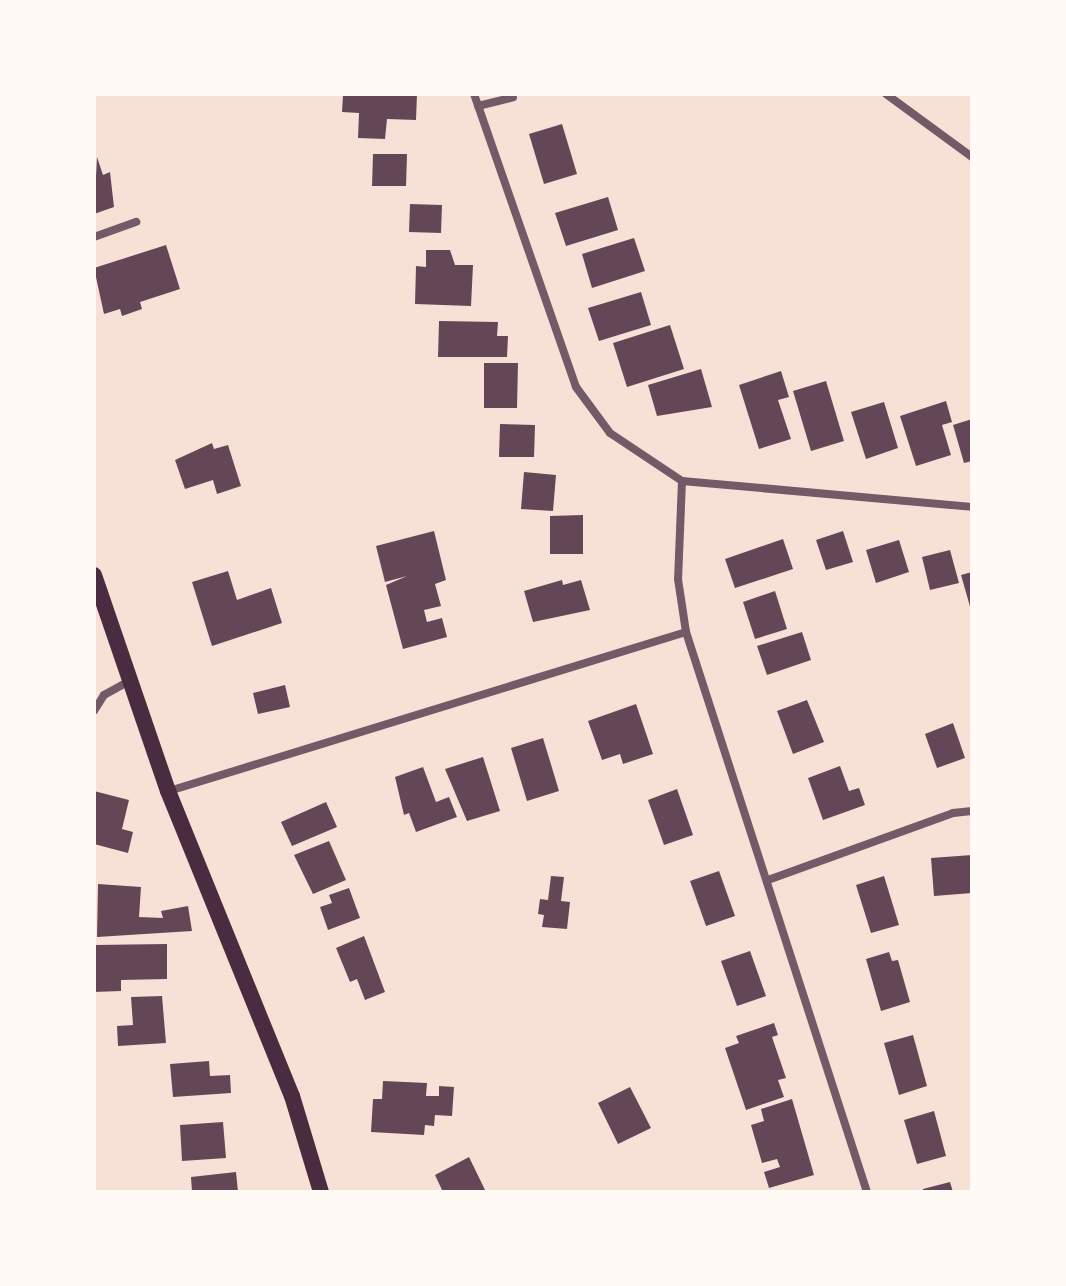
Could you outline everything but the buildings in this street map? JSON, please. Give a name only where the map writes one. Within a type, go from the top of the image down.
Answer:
[{"type":"main road","points":[[94,575],[168,791],[292,1096],[321,1192]]},
{"type":"street","points":[[474,94],[576,387],[610,433],[682,481],[972,507]]},
{"type":"street","points":[[886,94],[972,157]]},
{"type":"street","points":[[478,106],[513,97]]},
{"type":"street","points":[[94,237],[136,222]]},
{"type":"street","points":[[682,481],[678,579],[686,632],[867,1192]]},
{"type":"street","points":[[168,791],[686,632]]},
{"type":"street","points":[[94,711],[104,695],[129,681]]},
{"type":"street","points":[[768,880],[972,811]]}]
